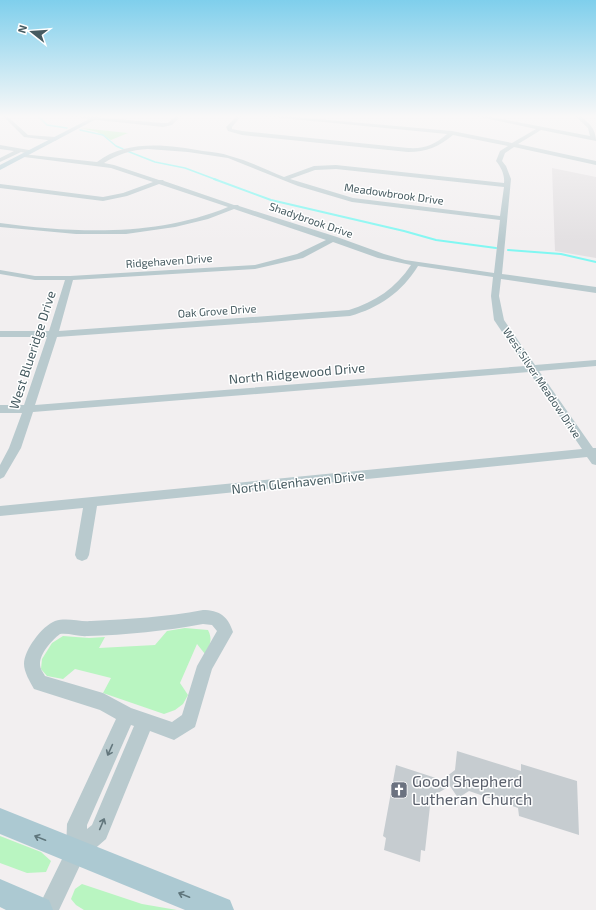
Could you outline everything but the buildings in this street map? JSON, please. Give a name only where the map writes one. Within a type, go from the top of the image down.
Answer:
[{"type":"main road","points":[[0,168],[17,157]]},
{"type":"main road","points":[[0,821],[220,910]]},
{"type":"main road","points":[[0,893],[39,910]]},
{"type":"street","name":"Shadybrook Drive","points":[[58,157],[100,163],[161,181],[381,256],[416,264],[596,290]]},
{"type":"street","name":"Meadowbrook Drive","points":[[100,163],[111,157]]},
{"type":"street","name":"Meadowbrook Drive","points":[[230,157],[284,179],[352,200],[503,218]]},
{"type":"street","name":"West Silver Meadow Drive","points":[[499,157],[499,161],[507,173],[495,296],[499,320],[531,368],[594,455]]},
{"type":"street","points":[[574,157],[596,162]]},
{"type":"street","points":[[284,179],[314,168],[336,167],[507,185]]},
{"type":"street","points":[[0,186],[103,199],[125,195],[161,181]]},
{"type":"street","points":[[0,225],[50,232],[80,233],[146,231],[203,219],[236,206]]},
{"type":"street","name":"Ridgehaven Drive","points":[[0,272],[36,278],[70,278],[255,267],[300,256],[334,240]]},
{"type":"street","name":"Oak Grove Drive","points":[[0,334],[54,334],[350,313],[381,301],[409,276],[416,264]]},
{"type":"street","name":"West Blueridge Drive","points":[[0,474],[5,468],[16,444],[54,334],[70,278]]},
{"type":"street","name":"North Ridgewood Drive","points":[[0,409],[28,409],[596,363]]},
{"type":"street","name":"North Glenhaven Drive","points":[[0,511],[594,455]]},
{"type":"street","points":[[82,555],[90,502]]},
{"type":"street","points":[[203,617],[214,617],[223,623],[226,632],[205,666],[189,721],[174,731],[145,721],[127,715],[102,702],[40,683],[34,673],[32,663],[51,631],[58,627],[69,626],[84,629],[148,624],[203,617]]},
{"type":"street","points":[[76,852],[77,824],[127,715]]},
{"type":"street","points":[[48,910],[76,852],[99,832],[145,721]]},
{"type":"shaded area","points":[[552,168],[596,177],[596,258],[555,251]]},
{"type":"green space","points":[[185,628],[208,630],[210,642],[205,654],[197,644],[180,683],[188,695],[183,704],[175,710],[164,714],[103,693],[111,678],[75,669],[63,679],[47,676],[41,669],[42,659],[52,643],[63,636],[89,638],[105,637],[99,648],[155,645],[167,631]]},
{"type":"green space","points":[[0,836],[41,852],[51,861],[46,872],[27,873],[0,863]]},
{"type":"green space","points":[[82,884],[142,904],[177,910],[84,910],[76,905],[71,899],[75,889]]},
{"type":"waterway","points":[[143,157],[155,162],[185,168],[217,180]]},
{"type":"waterway","points":[[214,179],[271,200],[404,231],[436,240],[496,248]]},
{"type":"waterway","points":[[508,250],[561,254],[596,262]]},
{"type":"place","name":"Good Shepherd Lutheran Church","points":[[399,790]]}]
